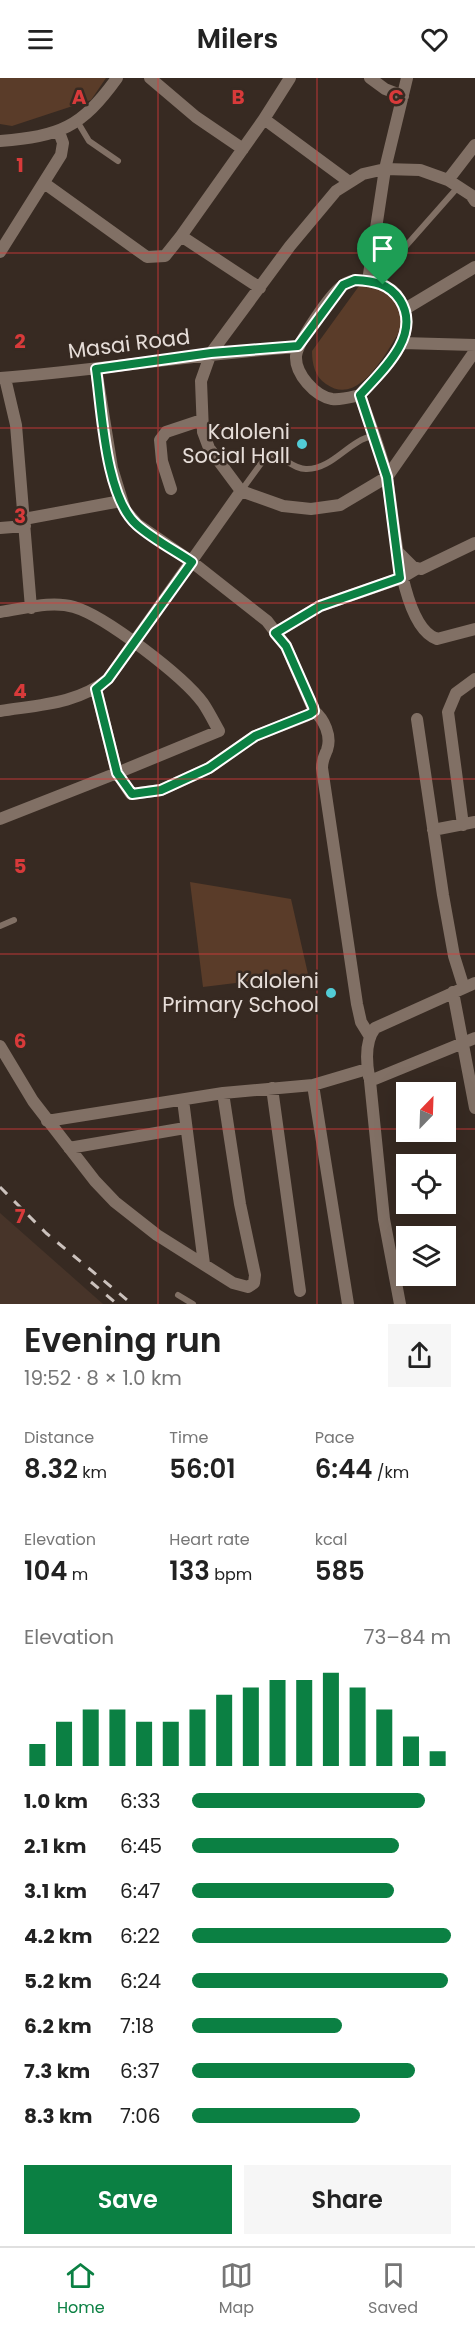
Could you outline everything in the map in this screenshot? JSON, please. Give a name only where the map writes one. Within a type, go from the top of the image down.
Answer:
[{"type":"street","points":[[0,141],[59,132],[76,121],[103,97],[117,78]]},
{"type":"street","points":[[150,78],[196,117],[243,149]]},
{"type":"street","points":[[44,183],[147,257],[165,256],[243,149],[290,78]]},
{"type":"street","points":[[370,78],[385,89],[403,96]]},
{"type":"street","points":[[368,281],[385,169],[407,78]]},
{"type":"street","points":[[264,119],[348,181]]},
{"type":"street","points":[[0,252],[63,149],[59,132]]},
{"type":"street","points":[[453,183],[475,145]]},
{"type":"street","points":[[474,195],[453,183],[420,170],[385,169],[363,174],[348,181],[315,215],[211,353],[201,381],[202,420],[209,448],[241,491],[283,506],[311,509],[340,505],[387,477],[475,351]]},
{"type":"street","points":[[181,236],[260,288]]},
{"type":"street","points":[[405,309],[475,267]]},
{"type":"street","points":[[355,280],[368,281],[391,289],[405,309],[408,325],[402,343],[360,395],[344,399],[320,396],[299,372],[296,358],[298,346],[343,285],[355,280]]},
{"type":"street","points":[[402,343],[475,345]]},
{"type":"street","name":"Masai Road","points":[[2,378],[96,369],[211,353],[298,346]]},
{"type":"street","points":[[96,369],[112,468],[121,501],[137,524],[254,608],[286,646],[314,711],[326,725],[328,745],[322,768],[357,1004],[361,1022],[369,1035],[369,1075],[384,1219],[400,1304]]},
{"type":"street","points":[[2,378],[14,406],[31,608]]},
{"type":"street","points":[[360,395],[387,477],[400,578],[420,626],[427,635],[437,639],[475,629]]},
{"type":"street","points":[[171,489],[162,461],[160,440],[166,432],[202,420]]},
{"type":"street","points":[[0,711],[77,698],[96,689],[108,679],[241,491]]},
{"type":"street","points":[[0,528],[121,501]]},
{"type":"street","points":[[275,633],[320,606],[400,578],[416,569],[433,565],[475,543]]},
{"type":"street","points":[[398,552],[416,569]]},
{"type":"street","points":[[0,612],[72,606],[86,611],[133,642],[192,691],[203,704],[219,731],[0,819]]},
{"type":"street","points":[[434,830],[469,824],[448,712],[456,693],[475,679]]},
{"type":"street","points":[[96,689],[117,773],[132,794],[161,790],[209,768],[255,736],[314,711]]},
{"type":"street","points":[[417,719],[454,956],[464,988],[475,1108]]},
{"type":"street","points":[[369,1035],[382,1023],[464,988]]},
{"type":"street","points":[[47,1120],[223,1093],[313,1085],[369,1075],[470,1040]]},
{"type":"street","points":[[0,1046],[20,1083],[95,1181],[128,1213],[239,1286],[248,1287],[254,1283],[255,1275],[240,1204],[223,1093]]},
{"type":"street","points":[[313,1085],[348,1304]]},
{"type":"street","points":[[272,1088],[300,1291]]},
{"type":"street","points":[[183,1100],[204,1264]]},
{"type":"street","points":[[69,1148],[185,1128]]},
{"type":"lane","points":[[76,121],[90,141],[118,161]]},
{"type":"lane","points":[[405,247],[453,183]]},
{"type":"lane","points":[[241,491],[268,454],[298,468],[310,469],[336,458],[363,438],[373,436]]},
{"type":"lane","points":[[0,926],[14,920]]},
{"type":"lane","points":[[178,1295],[193,1304]]},
{"type":"shaded area","points":[[0,78],[106,78],[91,100],[12,126],[0,124]]},
{"type":"shaded area","points":[[359,286],[374,286],[391,291],[405,323],[373,372],[351,388],[339,390],[319,378],[312,351]]},
{"type":"shaded area","points":[[190,882],[291,899],[308,974],[203,987]]},
{"type":"shaded area","points":[[0,1213],[103,1304],[0,1304]]},
{"type":"railway","points":[[0,1187],[46,1233],[132,1304]]},
{"type":"railway","points":[[91,1282],[117,1304]]},
{"type":"place","name":"Kaloleni Social Hall","points":[[302,444]]},
{"type":"place","name":"Kaloleni Primary School","points":[[331,993]]},
{"type":"route","points":[[355,280],[383,285],[397,295],[405,309],[408,325],[402,343],[380,374],[360,395],[387,477],[400,578],[320,606],[275,633],[286,646],[314,711],[255,736],[209,768],[161,790],[132,794],[117,773],[96,689],[108,679],[192,562],[137,524],[125,510],[112,468],[96,369],[211,353],[298,346],[343,285],[355,280]]}]
